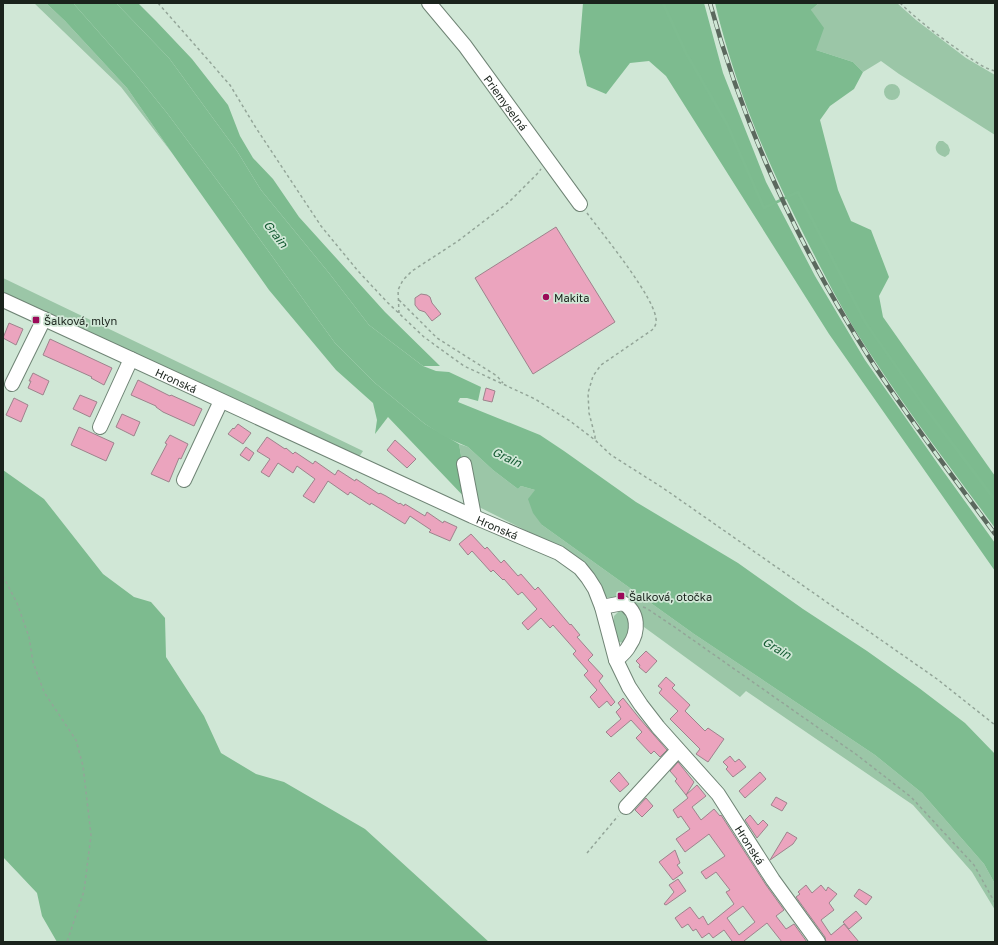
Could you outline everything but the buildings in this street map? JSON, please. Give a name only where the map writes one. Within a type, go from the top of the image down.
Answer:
[{"type":"street","name":"Priemyselná","points":[[429,3],[465,46],[580,204]]},
{"type":"street","name":"Hronská","points":[[3,300],[474,516],[546,546],[580,568],[588,578],[602,607],[616,660],[629,687],[641,705],[678,750],[718,794],[773,880],[818,942]]},
{"type":"street","points":[[12,384],[44,319]]},
{"type":"street","points":[[100,427],[131,359]]},
{"type":"street","points":[[184,480],[221,401]]},
{"type":"street","points":[[464,464],[474,516]]},
{"type":"street","points":[[602,607],[623,603],[629,606],[635,618],[634,635],[628,648],[616,660]]},
{"type":"street","points":[[626,807],[678,750]]},
{"type":"path","points":[[158,3],[230,85],[272,153],[321,226],[386,302],[424,336],[464,366],[535,399],[570,421],[595,440],[611,455],[663,488],[937,679],[995,726]]},
{"type":"path","points":[[900,3],[948,43],[975,62],[989,70],[995,71]]},
{"type":"path","points":[[398,313],[398,290],[403,280],[412,270],[458,241],[509,202],[538,173],[543,165]]},
{"type":"path","points":[[580,204],[642,286],[654,309],[656,321],[652,330],[601,365],[593,376],[588,393],[589,413],[595,440]]},
{"type":"path","points":[[399,300],[438,338],[497,376],[504,384]]},
{"type":"path","points":[[3,576],[17,603],[29,637],[33,662],[44,692],[76,740],[83,766],[91,835],[84,891],[67,942]]},
{"type":"path","points":[[633,612],[639,606],[646,608],[851,751],[911,797],[974,865],[995,903]]},
{"type":"path","points":[[587,853],[626,807]]},
{"type":"shaded area","points":[[34,3],[46,3],[65,21],[127,88],[172,153],[121,87]]},
{"type":"shaded area","points":[[46,3],[73,3],[134,72],[167,113],[228,195],[335,343],[375,383],[425,424],[459,444],[469,502],[388,417],[375,434],[377,420],[373,403],[336,370],[269,290],[127,88],[65,21]]},
{"type":"shaded area","points":[[116,3],[138,3],[192,59],[228,105],[240,136],[253,158],[273,179],[299,217],[385,312],[440,366],[423,366],[369,325],[329,273],[261,190],[237,151],[169,58]]},
{"type":"shaded area","points":[[583,3],[704,3],[723,73],[766,182],[815,276],[865,360],[995,543],[995,571],[829,334],[666,76],[649,61],[630,63],[606,94],[587,86],[579,52]]},
{"type":"shaded area","points":[[715,3],[819,3],[811,10],[824,28],[816,50],[853,62],[863,72],[854,89],[830,106],[820,120],[838,190],[851,221],[871,230],[889,277],[879,296],[883,317],[995,476],[995,528],[888,381],[855,330],[829,284],[791,209],[753,123],[732,63]]},
{"type":"shaded area","points":[[819,3],[897,3],[916,20],[966,58],[995,75],[995,135],[881,61],[863,72],[853,62],[816,50],[811,10]]},
{"type":"shaded area","points":[[892,84],[899,89],[900,92],[895,99],[892,100],[885,95],[884,92],[889,85]]},
{"type":"shaded area","points":[[939,141],[943,141],[948,145],[950,150],[949,154],[945,157],[936,151],[936,146]]},
{"type":"shaded area","points":[[3,278],[363,451],[359,457],[228,399],[3,292]]},
{"type":"shaded area","points":[[459,444],[468,447],[493,470],[518,489],[521,486],[535,490],[542,525],[694,634],[875,755],[922,793],[984,864],[995,884],[995,910],[972,872],[913,805],[746,691],[740,697],[644,627],[639,611],[632,602],[621,598],[604,598],[565,550],[469,502]]},
{"type":"shaded area","points":[[3,470],[44,499],[103,574],[134,597],[151,602],[165,618],[166,657],[204,716],[221,753],[256,774],[284,782],[365,829],[489,942],[57,942],[42,916],[37,893],[3,857]]},
{"type":"shaded area","points":[[619,611],[626,613],[631,628],[624,643],[619,642],[613,625],[614,616]]},
{"type":"water","name":"Grain","points":[[73,3],[116,3],[169,58],[237,151],[261,190],[329,273],[369,325],[423,366],[436,371],[449,372],[481,387],[478,401],[460,398],[458,402],[540,435],[636,502],[738,563],[803,609],[867,651],[965,723],[995,754],[995,884],[984,864],[922,793],[875,755],[694,634],[542,525],[533,513],[528,499],[535,490],[521,486],[518,489],[493,470],[468,447],[445,437],[425,424],[375,383],[335,343],[167,113],[134,72]]},
{"type":"waterway","points":[[663,3],[686,53],[727,124],[764,208],[798,192],[865,322],[924,406],[995,500]]},
{"type":"railway","points":[[710,3],[724,51],[758,145],[778,190],[823,279],[848,323],[888,387],[995,534]]},
{"type":"place","name":"Makita","points":[[546,297]]},
{"type":"place","name":"Šalková, mlyn","points":[[36,320]]},
{"type":"place","name":"Šalková, otočka","points":[[621,596]]}]
